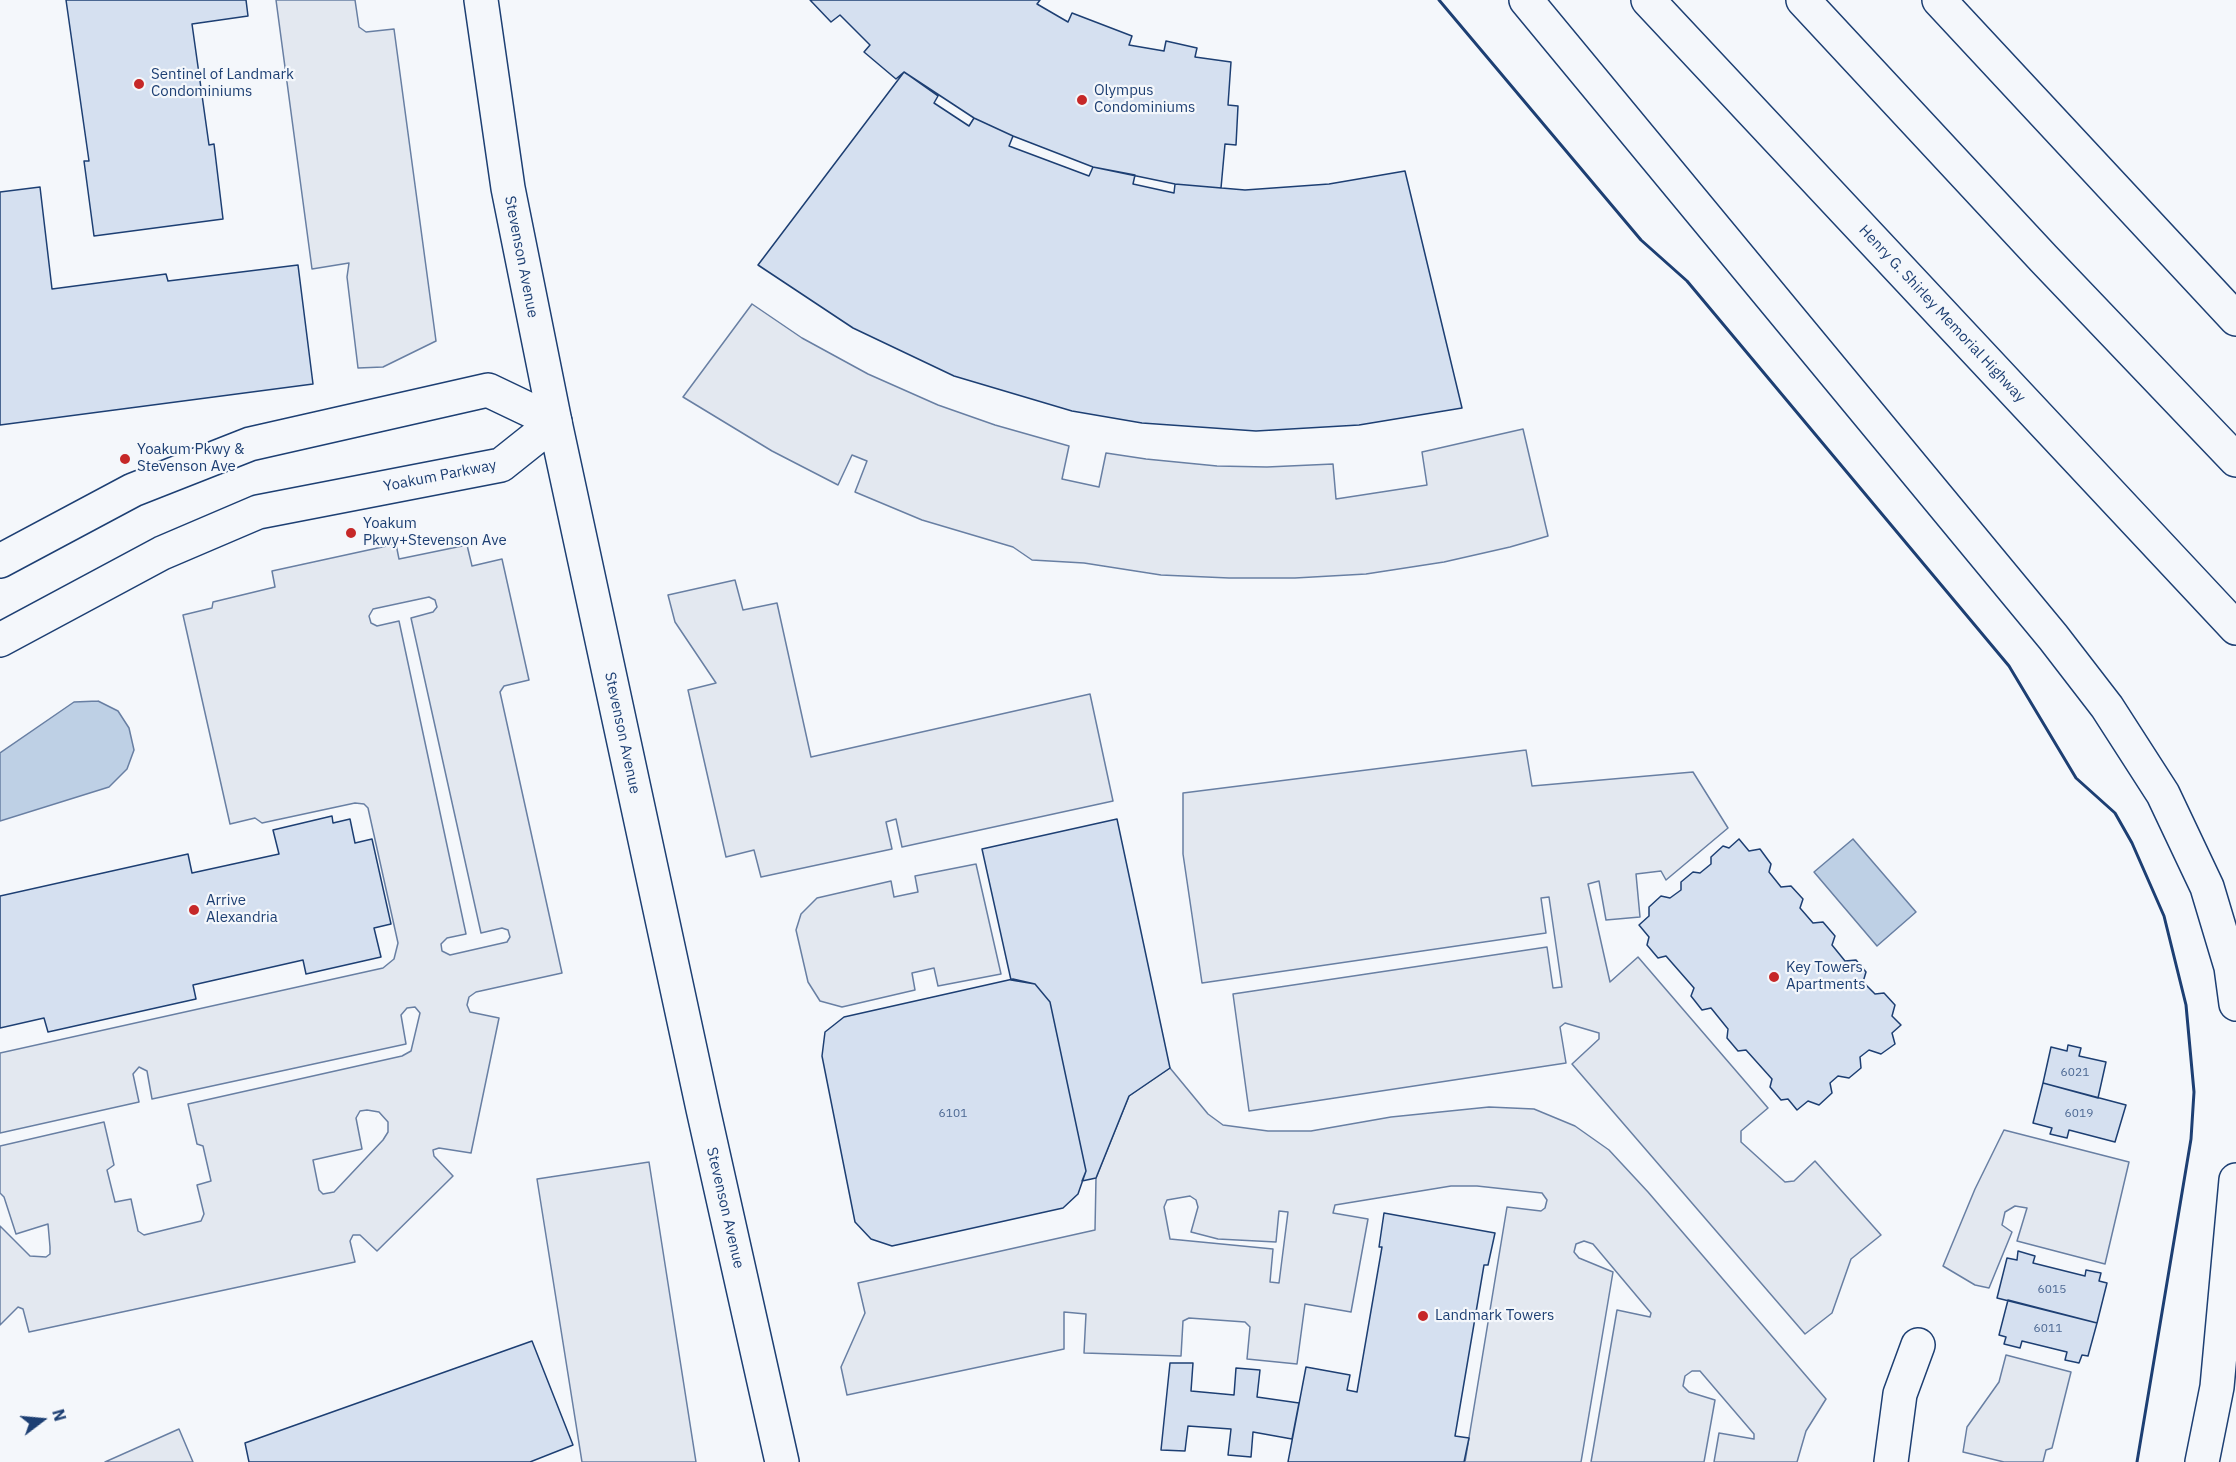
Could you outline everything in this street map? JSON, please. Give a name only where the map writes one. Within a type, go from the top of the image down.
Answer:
[{"type":"main road","name":"Stevenson Avenue","points":[[481,0],[508,188],[555,422],[703,1109],[782,1462]]},
{"type":"main road","points":[[1526,0],[2023,600],[2108,707],[2163,794],[2207,887],[2231,967],[2236,1004]]},
{"type":"main road","name":"Henry G. Shirley Memorial Highway","points":[[1648,0],[2236,628]]},
{"type":"main road","points":[[1803,0],[2044,259],[2236,460]]},
{"type":"main road","points":[[1939,0],[2236,319]]},
{"type":"main road","points":[[0,561],[133,490],[250,444],[488,390],[555,422]]},
{"type":"main road","name":"Yoakum Parkway","points":[[0,640],[162,553],[258,513],[360,491],[501,465],[555,422]]},
{"type":"main road","points":[[2202,1462],[2217,1387],[2236,1180]]},
{"type":"main road","points":[[1891,1462],[1900,1394],[1918,1345]]},
{"type":"shaded area","points":[[276,0],[355,0],[359,27],[366,32],[394,29],[436,341],[383,367],[358,368],[347,277],[349,263],[312,269]]},
{"type":"shaded area","points":[[752,304],[802,338],[868,374],[938,405],[995,425],[1069,446],[1062,479],[1099,487],[1106,453],[1217,466],[1267,467],[1333,464],[1336,499],[1427,485],[1422,452],[1523,429],[1548,536],[1444,562],[1366,574],[1295,578],[1161,575],[1084,563],[1032,560],[1013,547],[922,520],[855,492],[867,461],[852,455],[838,485],[772,451],[683,397]]},
{"type":"shaded area","points":[[396,544],[399,559],[467,545],[472,566],[502,559],[529,680],[504,686],[500,692],[562,973],[476,992],[469,997],[467,1005],[470,1012],[499,1018],[471,1153],[439,1148],[433,1150],[434,1156],[453,1176],[377,1251],[360,1235],[353,1235],[350,1241],[355,1262],[29,1332],[23,1309],[18,1307],[0,1325],[0,1226],[30,1256],[46,1257],[50,1254],[50,1247],[48,1224],[16,1234],[4,1197],[0,1193],[0,1146],[104,1122],[114,1165],[107,1170],[115,1202],[131,1199],[138,1231],[144,1235],[201,1221],[204,1214],[197,1185],[211,1181],[203,1146],[197,1144],[188,1104],[402,1056],[411,1051],[420,1013],[415,1007],[407,1008],[401,1015],[406,1044],[152,1099],[147,1071],[139,1067],[133,1074],[139,1102],[0,1133],[0,1053],[383,968],[394,959],[398,943],[368,808],[364,804],[355,803],[262,823],[255,818],[230,824],[183,615],[212,608],[213,602],[275,587],[272,571]],"holes":[[[429,597],[435,600],[437,607],[433,612],[411,618],[481,933],[502,928],[508,930],[510,937],[507,942],[450,955],[442,951],[441,944],[447,938],[466,934],[399,621],[377,626],[371,623],[369,616],[373,609]],[[360,1111],[379,1112],[388,1122],[388,1132],[334,1192],[323,1194],[319,1190],[313,1160],[362,1149],[356,1118]]]},
{"type":"shaded area","points":[[735,580],[743,610],[777,603],[811,757],[1090,694],[1113,801],[902,847],[896,819],[886,822],[892,849],[761,877],[754,850],[726,857],[688,690],[716,683],[675,622],[668,595]]},
{"type":"shaded area","points":[[1526,750],[1532,786],[1693,772],[1728,828],[1666,880],[1661,871],[1636,874],[1640,917],[1606,920],[1599,881],[1588,884],[1610,982],[1638,957],[1768,1108],[1741,1131],[1741,1142],[1785,1182],[1794,1181],[1815,1161],[1881,1235],[1851,1259],[1832,1313],[1805,1334],[1572,1064],[1599,1039],[1599,1033],[1565,1023],[1560,1027],[1566,1063],[1249,1111],[1233,994],[1547,947],[1553,988],[1562,987],[1549,897],[1541,898],[1546,933],[1202,983],[1183,854],[1183,793]]},
{"type":"shaded area","points":[[976,864],[1001,974],[938,986],[934,968],[912,973],[915,990],[842,1007],[820,1001],[808,982],[796,930],[801,914],[817,898],[891,881],[894,897],[918,892],[915,876]]},
{"type":"shaded area","points":[[1170,1068],[1208,1114],[1223,1125],[1268,1131],[1311,1131],[1391,1117],[1489,1107],[1534,1109],[1575,1126],[1609,1150],[1648,1192],[1826,1399],[1806,1431],[1797,1462],[1714,1462],[1719,1433],[1754,1439],[1754,1434],[1700,1371],[1692,1371],[1685,1376],[1683,1386],[1689,1392],[1715,1400],[1704,1462],[1591,1462],[1617,1310],[1650,1317],[1651,1313],[1593,1244],[1584,1241],[1576,1244],[1574,1252],[1579,1258],[1613,1272],[1581,1462],[1465,1462],[1507,1207],[1541,1211],[1545,1208],[1547,1200],[1542,1193],[1477,1186],[1451,1186],[1335,1205],[1333,1213],[1368,1219],[1351,1312],[1305,1304],[1297,1364],[1247,1359],[1250,1327],[1245,1322],[1189,1318],[1183,1321],[1181,1356],[1084,1353],[1086,1314],[1064,1312],[1064,1349],[847,1395],[841,1367],[865,1313],[858,1283],[1095,1230],[1096,1178],[1129,1096]],"holes":[[[1190,1196],[1196,1200],[1198,1207],[1191,1232],[1218,1239],[1276,1242],[1279,1211],[1288,1212],[1279,1283],[1270,1282],[1273,1249],[1170,1239],[1164,1207],[1167,1200]]]},
{"type":"shaded area","points":[[2004,1130],[2129,1162],[2105,1264],[2017,1241],[2027,1208],[2015,1206],[2005,1212],[2002,1225],[2012,1232],[1989,1288],[1975,1285],[1943,1266],[1975,1189]]},
{"type":"shaded area","points":[[649,1162],[696,1462],[582,1462],[537,1179]]},
{"type":"shaded area","points":[[2006,1355],[2071,1372],[2052,1448],[2046,1450],[2043,1462],[2004,1462],[1963,1452],[1967,1427],[1999,1382]]},
{"type":"shaded area","points":[[179,1429],[193,1462],[105,1462]]},
{"type":"water","points":[[98,701],[118,711],[129,728],[134,750],[127,769],[109,787],[0,821],[0,753],[74,702]]},
{"type":"water","points":[[1853,839],[1916,912],[1877,946],[1814,872]]},
{"type":"building","name":"Sentinel of Landmark Condominiums","points":[[66,0],[246,0],[248,16],[192,24],[209,145],[214,144],[223,219],[94,236],[84,161],[89,161]]},
{"type":"building","name":"Olympus Condominiums","points":[[810,0],[1040,0],[1037,4],[1068,22],[1072,13],[1132,36],[1129,45],[1164,51],[1166,41],[1197,48],[1195,57],[1231,62],[1228,105],[1238,106],[1236,145],[1225,144],[1221,188],[1175,184],[1174,193],[1133,184],[1135,175],[1093,167],[1089,176],[1009,146],[1013,136],[974,118],[969,126],[934,103],[938,96],[904,72],[896,79],[864,52],[870,45],[840,15],[831,22]]},
{"type":"building","points":[[904,72],[974,118],[1013,136],[1093,167],[1175,184],[1245,190],[1329,184],[1405,171],[1462,408],[1359,425],[1256,431],[1142,423],[1072,411],[954,376],[853,328],[758,265]]},
{"type":"building","points":[[40,187],[52,289],[166,274],[168,281],[298,265],[313,384],[0,425],[0,192]]},
{"type":"building","name":"Arrive Alexandria","points":[[332,816],[333,823],[350,819],[355,843],[372,839],[391,924],[374,928],[381,957],[306,974],[303,960],[193,985],[196,999],[48,1032],[44,1018],[0,1028],[0,896],[188,854],[192,873],[279,854],[273,830]]},
{"type":"building","points":[[1117,819],[1170,1068],[1129,1096],[1096,1178],[1082,1181],[1086,1171],[1050,1002],[1035,984],[1011,980],[982,849]]},
{"type":"building","name":"Key Towers Apartments","points":[[1739,839],[1749,851],[1760,849],[1771,864],[1769,872],[1781,887],[1791,886],[1803,899],[1800,908],[1813,923],[1823,922],[1835,936],[1832,945],[1845,961],[1856,960],[1866,972],[1863,982],[1875,994],[1884,993],[1895,1005],[1892,1016],[1901,1025],[1892,1033],[1895,1044],[1881,1054],[1869,1050],[1860,1057],[1861,1068],[1849,1078],[1838,1076],[1830,1083],[1832,1093],[1819,1105],[1808,1101],[1797,1110],[1788,1099],[1781,1100],[1770,1087],[1772,1079],[1746,1050],[1738,1051],[1727,1038],[1728,1029],[1711,1008],[1702,1010],[1691,996],[1694,988],[1666,956],[1658,958],[1647,945],[1649,937],[1639,925],[1649,916],[1649,907],[1661,896],[1670,898],[1681,890],[1681,882],[1693,872],[1700,873],[1711,864],[1711,857],[1723,846],[1729,848]]},
{"type":"building","points":[[1013,979],[1035,984],[1050,1002],[1086,1171],[1078,1194],[1063,1208],[892,1246],[871,1239],[855,1222],[822,1056],[825,1032],[844,1017]]},
{"type":"building","points":[[2068,1045],[2081,1048],[2079,1056],[2106,1062],[2098,1098],[2043,1083],[2051,1047],[2067,1051]]},
{"type":"building","points":[[2043,1083],[2126,1105],[2115,1142],[2069,1130],[2067,1138],[2050,1134],[2052,1128],[2033,1123]]},
{"type":"building","name":"Landmark Towers","points":[[1384,1213],[1495,1233],[1488,1265],[1484,1265],[1455,1436],[1469,1438],[1464,1462],[1288,1462],[1306,1367],[1350,1375],[1347,1390],[1357,1392],[1382,1247],[1379,1247]]},
{"type":"building","points":[[2018,1251],[2035,1256],[2033,1263],[2085,1276],[2086,1270],[2101,1273],[2099,1281],[2107,1283],[2097,1323],[1997,1298],[2007,1258],[2017,1260]]},
{"type":"building","points":[[2008,1300],[2097,1323],[2088,1356],[2082,1355],[2079,1363],[2065,1360],[2067,1352],[2022,1341],[2020,1348],[2004,1344],[2006,1337],[1999,1335]]},
{"type":"building","points":[[532,1341],[573,1445],[530,1462],[249,1462],[245,1443]]},
{"type":"building","points":[[1170,1363],[1193,1363],[1191,1391],[1234,1395],[1236,1368],[1260,1370],[1257,1397],[1299,1403],[1292,1439],[1253,1432],[1251,1457],[1228,1455],[1231,1429],[1188,1426],[1185,1451],[1161,1450]]},
{"type":"wall","points":[[1439,0],[1641,240],[1687,281],[2009,666],[2076,778],[2115,813],[2132,843],[2164,916],[2186,1005],[2194,1092],[2191,1139],[2137,1462]]},
{"type":"place","name":"Sentinel of Landmark Condominiums","points":[[139,84]]},
{"type":"place","name":"Olympus Condominiums","points":[[1082,100]]},
{"type":"place","name":"Yoakum Pkwy & Stevenson Ave","points":[[125,459]]},
{"type":"place","name":"Yoakum Pkwy+Stevenson Ave","points":[[351,533]]},
{"type":"place","name":"Arrive Alexandria","points":[[194,910]]},
{"type":"place","name":"Key Towers Apartments","points":[[1774,977]]},
{"type":"place","name":"Landmark Towers","points":[[1423,1316]]}]
